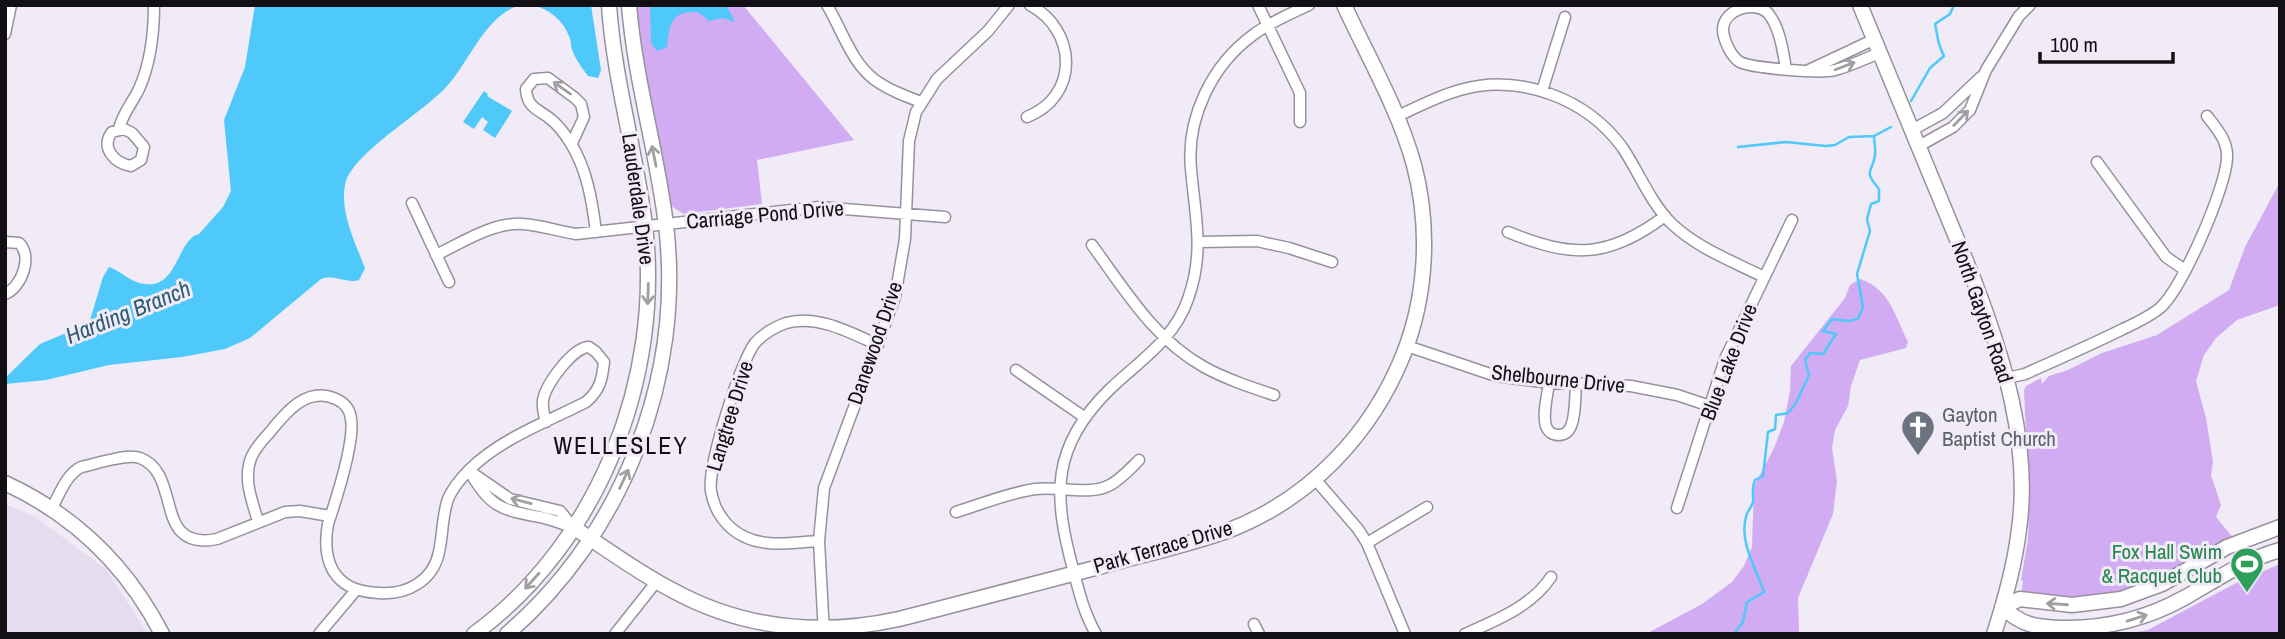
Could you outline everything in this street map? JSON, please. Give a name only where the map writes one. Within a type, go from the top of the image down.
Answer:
[{"type":"street","points":[[5,34],[11,5]]},
{"type":"street","points":[[120,129],[123,116],[139,90],[149,60],[154,29],[154,5]]},
{"type":"street","name":"Lauderdale Drive","points":[[474,634],[519,595],[552,557],[573,527],[616,447],[636,384],[647,310],[649,274],[645,226],[617,75],[609,5]]},
{"type":"street","name":"Lauderdale Drive","points":[[507,634],[556,584],[590,538],[623,482],[645,428],[662,360],[668,300],[666,224],[635,60],[629,5]]},
{"type":"street","points":[[827,5],[853,55],[866,71],[885,86],[920,102]]},
{"type":"street","name":"Danewood Drive","points":[[824,631],[819,541],[821,504],[829,471],[895,297],[905,239],[909,141],[920,102],[937,79],[988,32],[1009,5]]},
{"type":"street","points":[[1027,117],[1040,112],[1053,99],[1061,86],[1066,68],[1065,47],[1057,28],[1045,14],[1030,5]]},
{"type":"street","points":[[1258,5],[1300,93],[1300,122]]},
{"type":"street","points":[[1096,634],[1079,595],[1059,513],[1064,462],[1084,417],[1112,387],[1166,338],[1187,304],[1194,282],[1199,242],[1190,164],[1193,132],[1200,107],[1214,78],[1230,56],[1253,35],[1309,5]]},
{"type":"street","name":"Park Terrace Drive","points":[[573,527],[657,581],[703,606],[746,620],[824,631],[900,620],[1074,573],[1227,531],[1273,509],[1315,479],[1344,452],[1364,428],[1389,388],[1407,346],[1422,284],[1423,219],[1414,166],[1396,117],[1344,5]]},
{"type":"street","name":"North Gayton Road","points":[[1860,5],[1989,321],[2007,378],[2020,453],[2020,529],[1994,634]]},
{"type":"street","points":[[1919,146],[1942,134],[1964,117],[2007,35],[2030,5]]},
{"type":"street","points":[[1786,69],[1783,48],[1765,10],[1745,6],[1727,17],[1723,29],[1725,36],[1737,60],[1742,63],[1786,69],[1809,69],[1878,46]]},
{"type":"street","points":[[1542,91],[1565,18]]},
{"type":"street","points":[[1912,130],[1943,113],[1985,73]]},
{"type":"street","points":[[572,144],[584,117],[581,104],[548,78],[534,79],[526,89],[528,102],[531,107],[551,119],[572,144],[590,190],[596,232]]},
{"type":"street","points":[[1396,117],[1441,96],[1468,88],[1515,85],[1542,91],[1576,105],[1600,122],[1622,148],[1665,216],[1697,244],[1764,277]]},
{"type":"street","points":[[2007,378],[2025,374],[2149,316],[2170,298],[2222,187],[2227,159],[2224,141],[2207,116]]},
{"type":"street","points":[[2097,162],[2166,257],[2185,270]]},
{"type":"street","points":[[412,203],[449,282]]},
{"type":"street","name":"Carriage Pond Drive","points":[[436,255],[497,228],[510,225],[540,226],[576,234],[819,207],[945,216]]},
{"type":"street","points":[[1508,232],[1548,247],[1591,250],[1628,240],[1665,216]]},
{"type":"street","name":"Blue Lake Drive","points":[[1677,508],[1725,359],[1793,220]]},
{"type":"street","points":[[5,242],[19,243],[26,250],[27,258],[15,288],[5,294]]},
{"type":"street","points":[[1199,242],[1257,242],[1289,248],[1332,262]]},
{"type":"street","points":[[1092,246],[1132,302],[1166,338],[1202,366],[1274,395]]},
{"type":"street","name":"Langtree Drive","points":[[819,541],[756,541],[733,529],[718,511],[711,491],[712,468],[739,377],[746,357],[755,344],[770,330],[789,323],[813,321],[878,345]]},
{"type":"street","name":"Shelbourne Drive","points":[[1407,346],[1496,376],[1652,389],[1710,406]]},
{"type":"street","points":[[258,521],[249,491],[251,458],[257,448],[292,407],[305,398],[325,395],[345,404],[352,421],[350,441],[326,537],[333,571],[347,586],[356,590],[400,594],[415,587],[439,554],[449,497],[455,485],[469,470],[490,452],[586,402],[596,394],[604,362],[589,347],[576,350],[545,391],[542,404],[546,422]]},
{"type":"street","points":[[1016,370],[1084,417]]},
{"type":"street","points":[[1549,382],[1546,425],[1550,432],[1558,435],[1566,433],[1571,427],[1576,383]]},
{"type":"street","points":[[52,508],[74,471],[130,456],[139,457],[156,470],[163,483],[175,526],[191,539],[216,540],[285,512],[300,511],[330,516]]},
{"type":"street","points":[[956,512],[1021,492],[1060,487],[1094,490],[1103,488],[1121,477],[1139,460]]},
{"type":"street","points":[[469,470],[510,499],[560,511],[573,527]]},
{"type":"street","points":[[1315,479],[1367,543],[1405,634]]},
{"type":"street","points":[[5,483],[52,508],[82,531],[111,559],[142,598],[162,634]]},
{"type":"street","points":[[1367,543],[1427,507]]},
{"type":"street","points":[[2280,527],[2227,547],[2162,584],[2121,599],[2072,605],[2020,599],[2002,607],[2017,621],[2034,625],[2075,628],[2123,622],[2164,608],[2235,568],[2280,550]]},
{"type":"street","points":[[1465,634],[1531,601],[1542,592],[1551,577]]},
{"type":"street","points":[[615,634],[657,581]]},
{"type":"street","points":[[319,634],[356,590]]},
{"type":"shaded area","points":[[638,5],[743,5],[854,140],[757,160],[762,204],[684,214],[671,206],[638,32]]},
{"type":"shaded area","points":[[2280,182],[2280,305],[2237,320],[2216,338],[2204,355],[2196,381],[2206,418],[2213,462],[2211,475],[2221,505],[2216,517],[2234,539],[2161,582],[2081,602],[2025,594],[2021,580],[2028,539],[2029,508],[2026,386],[2041,378],[2042,384],[2049,376],[2102,353],[2157,335],[2229,290],[2245,247]]},
{"type":"shaded area","points":[[1860,279],[1885,296],[1908,342],[1906,348],[1860,360],[1851,386],[1848,406],[1835,430],[1832,448],[1837,481],[1833,514],[1798,598],[1799,634],[1646,634],[1702,604],[1732,582],[1744,566],[1752,547],[1754,486],[1784,422],[1790,391],[1791,366],[1845,298],[1850,285]]},
{"type":"shaded area","points":[[5,504],[34,516],[106,569],[148,634],[5,634]]},
{"type":"shaded area","name":"Fox Hall Swim & Racquet Club","points":[[2280,564],[2280,634],[2123,634],[2148,630],[2236,583]]},
{"type":"water","name":"Harding Branch","points":[[255,5],[522,5],[499,17],[447,86],[376,144],[353,169],[346,181],[344,202],[352,237],[365,268],[359,280],[321,279],[250,338],[225,349],[109,365],[46,380],[5,384],[5,378],[40,344],[85,325],[90,320],[103,277],[109,267],[145,284],[164,279],[186,245],[223,207],[231,191],[224,120],[245,67]]},
{"type":"water","points":[[532,5],[591,5],[601,70],[598,78],[588,76],[572,50],[570,38],[559,20],[550,12]]},
{"type":"water","points":[[650,5],[726,5],[735,22],[723,18],[709,21],[698,12],[682,14],[673,20],[667,47],[657,51],[651,43]]},
{"type":"water","points":[[484,91],[487,96],[512,111],[495,138],[483,130],[488,122],[482,117],[474,129],[463,122]]},
{"type":"waterway","points":[[1911,101],[1930,68],[1944,56],[1935,24],[1950,14],[1954,5]]},
{"type":"waterway","points":[[1738,147],[1786,142],[1835,145],[1849,137],[1874,136],[1891,127]]},
{"type":"waterway","points":[[1734,634],[1743,622],[1747,602],[1764,592],[1749,555],[1744,526],[1753,502],[1755,480],[1763,476],[1768,432],[1775,429],[1776,415],[1788,413],[1796,403],[1809,375],[1805,360],[1810,353],[1823,354],[1836,334],[1823,331],[1832,319],[1858,319],[1863,307],[1857,274],[1870,231],[1867,219],[1871,204],[1879,201],[1879,189],[1870,174],[1875,155],[1874,136]]},
{"type":"place","name":"Gayton Baptist Church","points":[[1918,457]]},
{"type":"place","name":"Fox Hall Swim & Racquet Club","points":[[2247,594]]},
{"type":"district","name":"WELLESLEY","points":[[621,446]]}]
